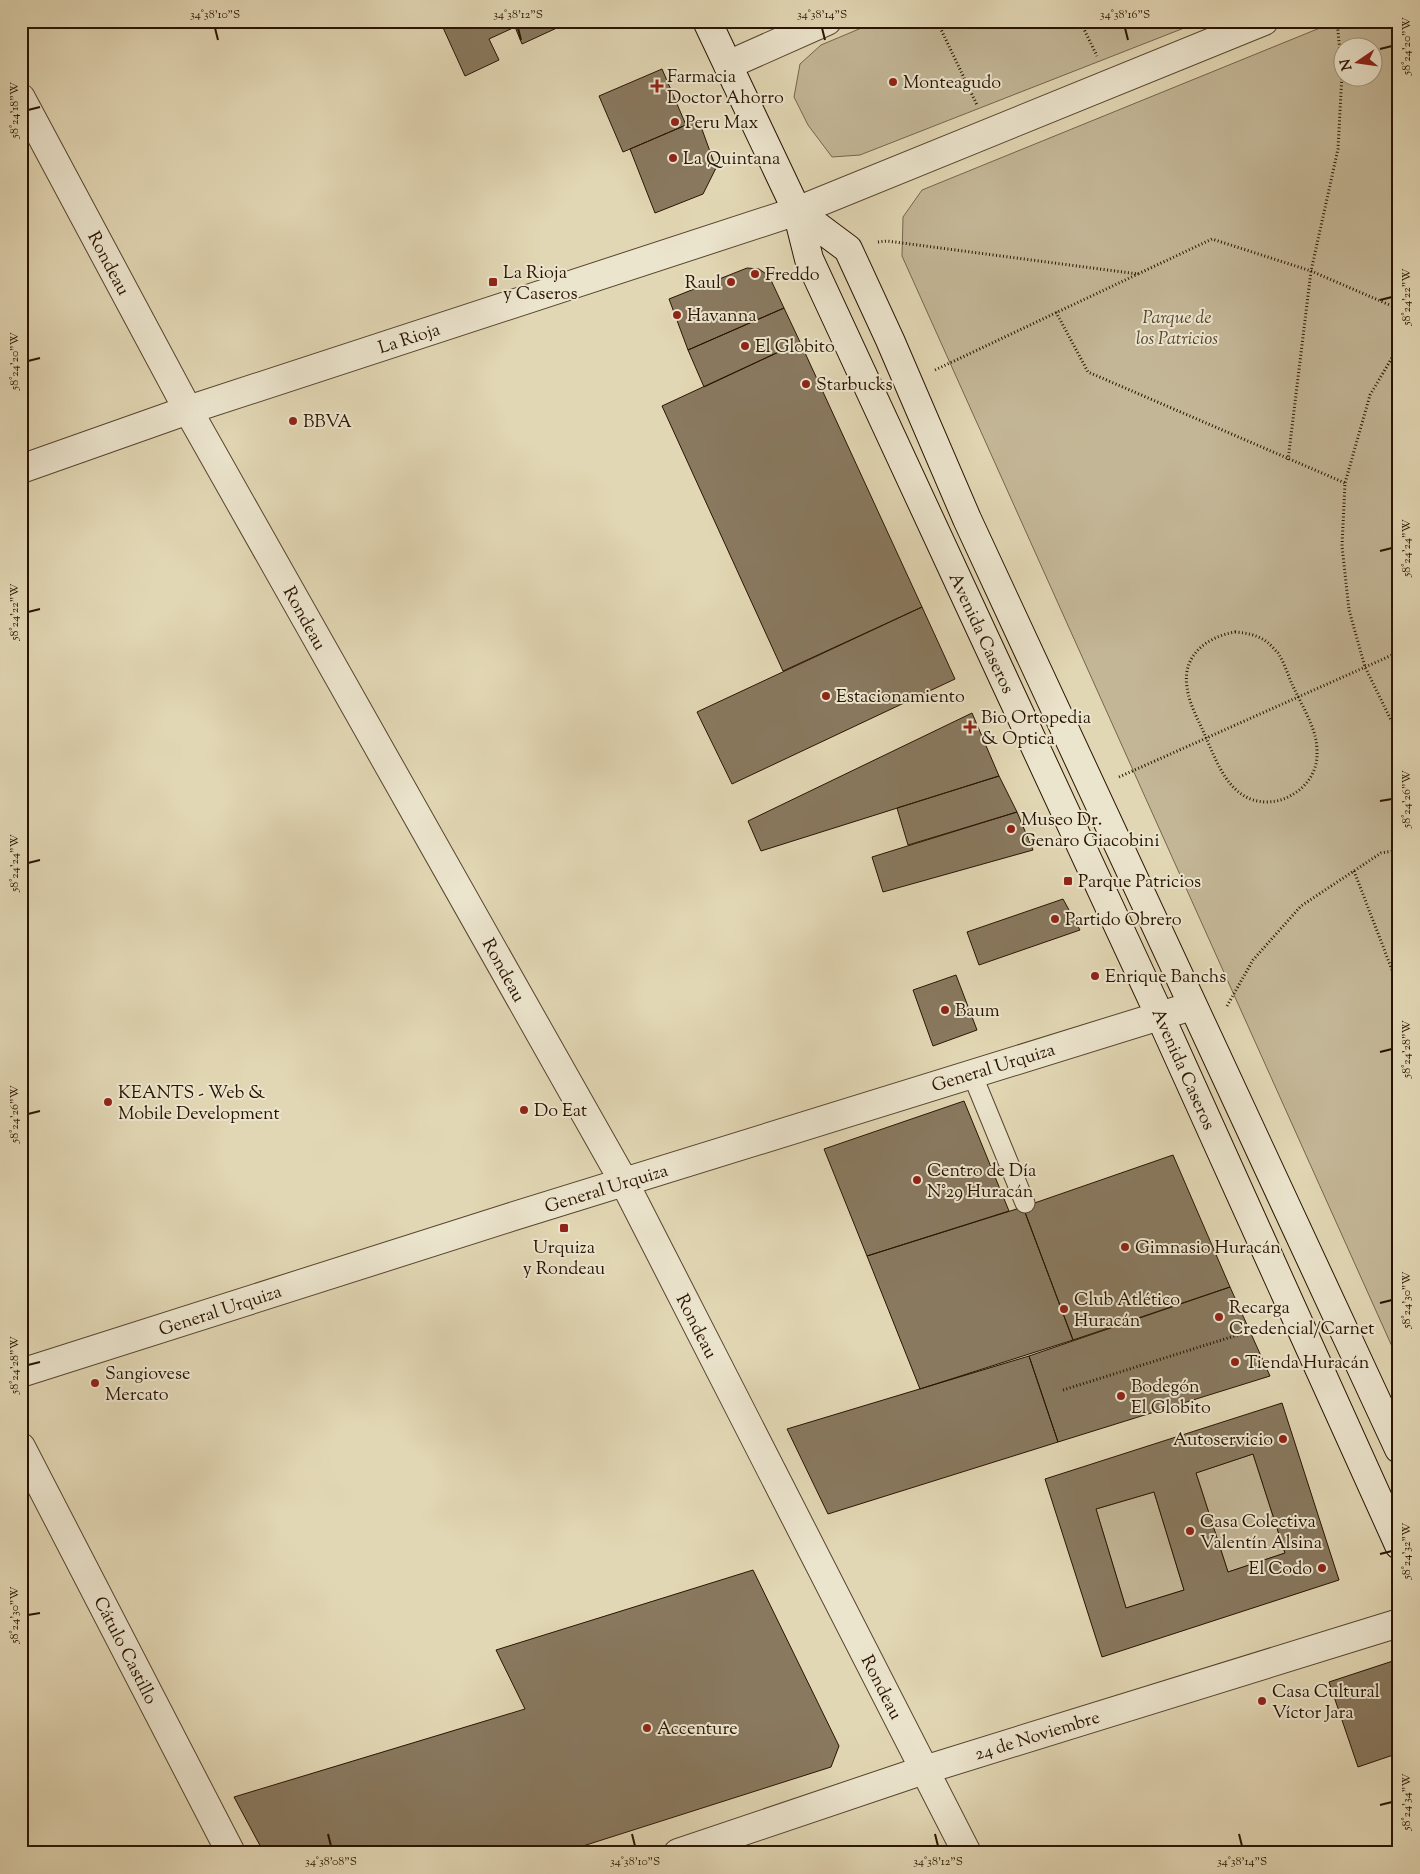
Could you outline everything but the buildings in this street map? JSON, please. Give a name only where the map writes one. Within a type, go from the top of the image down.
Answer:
[{"type":"street","name":"Avenida Caseros","points":[[707,21],[797,211],[809,259],[1160,1016],[1399,1545]]},
{"type":"street","points":[[728,65],[827,21]]},
{"type":"street","points":[[797,211],[1264,21]]},
{"type":"street","name":"Rondeau","points":[[21,98],[188,410],[624,1182],[967,1853]]},
{"type":"street","name":"Avenida Caseros","points":[[797,211],[848,249],[967,519],[1399,1449]]},
{"type":"street","name":"La Rioja","points":[[21,469],[188,410],[797,211]]},
{"type":"street","name":"General Urquiza","points":[[21,1373],[624,1182],[1192,1006]]},
{"type":"street","name":"Cátulo Castillo","points":[[21,1447],[231,1853]]},
{"type":"street","name":"24 de Noviembre","points":[[678,1853],[924,1770],[1399,1624]]},
{"type":"lane","points":[[972,1074],[1025,1203]]},
{"type":"path","points":[[937,21],[990,133]]},
{"type":"path","points":[[1080,21],[1110,84]]},
{"type":"path","points":[[1288,460],[1311,271],[1338,150],[1342,74],[1337,21]]},
{"type":"path","points":[[908,382],[1212,239],[1311,271],[1399,309]]},
{"type":"path","points":[[848,249],[887,241],[1138,274]]},
{"type":"path","points":[[1056,312],[1088,372],[1345,483]]},
{"type":"path","points":[[1399,346],[1370,395],[1345,483],[1342,546],[1350,610],[1365,666],[1391,720],[1399,731]]},
{"type":"path","points":[[1235,632],[1252,634],[1267,642],[1278,654],[1316,740],[1317,757],[1313,773],[1304,787],[1290,797],[1275,802],[1258,802],[1243,796],[1230,785],[1221,772],[1206,738],[1190,702],[1186,686],[1187,670],[1194,655],[1204,643],[1219,634],[1235,632]]},
{"type":"path","points":[[1093,789],[1399,652]]},
{"type":"path","points":[[1208,1040],[1253,960],[1301,906],[1381,854],[1399,850]]},
{"type":"path","points":[[1354,871],[1399,988]]},
{"type":"path","points":[[1063,1390],[1295,1316]]},
{"type":"green space","points":[[878,21],[1202,21],[860,155],[832,157],[808,125],[794,97],[800,64],[821,45]]},
{"type":"green space","name":"Parque de los Patricios","points":[[1337,21],[1399,21],[1399,1362],[902,256],[903,217],[922,190]]},
{"type":"green space","points":[[1253,1454],[1285,1553],[1228,1572],[1196,1473]]},
{"type":"green space","points":[[1154,1492],[1184,1590],[1126,1608],[1096,1509]]},
{"type":"place","name":"Monteagudo","points":[[893,82]]},
{"type":"place","name":"Farmacia Doctor Ahorro","points":[[657,86]]},
{"type":"place","name":"Peru Max","points":[[675,122]]},
{"type":"place","name":"La Quintana","points":[[673,158]]},
{"type":"place","name":"Freddo","points":[[755,274]]},
{"type":"place","name":"La Rioja y Caseros","points":[[493,282]]},
{"type":"place","name":"Raul","points":[[731,282]]},
{"type":"place","name":"Havanna","points":[[677,315]]},
{"type":"place","name":"El Globito","points":[[745,346]]},
{"type":"place","name":"Starbucks","points":[[806,384]]},
{"type":"place","name":"BBVA","points":[[293,421]]},
{"type":"place","name":"Estacionamiento","points":[[826,696]]},
{"type":"place","name":"Bio Ortopedia & Optica","points":[[970,727]]},
{"type":"place","name":"Museo Dr. Genaro Giacobini","points":[[1011,829]]},
{"type":"place","name":"Parque Patricios","points":[[1068,881]]},
{"type":"place","name":"Partido Obrero","points":[[1055,919]]},
{"type":"place","name":"Enrique Banchs","points":[[1095,976]]},
{"type":"place","name":"Baum","points":[[945,1010]]},
{"type":"place","name":"KEANTS - Web & Mobile Development","points":[[108,1102]]},
{"type":"place","name":"Do Eat","points":[[524,1110]]},
{"type":"place","name":"Centro de Día N°29 Huracán","points":[[917,1180]]},
{"type":"place","name":"Urquiza y Rondeau","points":[[564,1228]]},
{"type":"place","name":"Gimnasio Huracán","points":[[1125,1247]]},
{"type":"place","name":"Club Atlético Huracán","points":[[1064,1309]]},
{"type":"place","name":"Recarga Credencial/Carnet","points":[[1219,1317]]},
{"type":"place","name":"Tienda Huracán","points":[[1235,1362]]},
{"type":"place","name":"Sangiovese Mercato","points":[[95,1383]]},
{"type":"place","name":"Bodegón El Globito","points":[[1121,1396]]},
{"type":"place","name":"Autoservicio","points":[[1283,1439]]},
{"type":"place","name":"Casa Colectiva Valentín Alsina","points":[[1190,1531]]},
{"type":"place","name":"El Codo","points":[[1322,1568]]},
{"type":"place","name":"Casa Cultural Víctor Jara","points":[[1262,1701]]},
{"type":"place","name":"Accenture","points":[[647,1728]]}]
